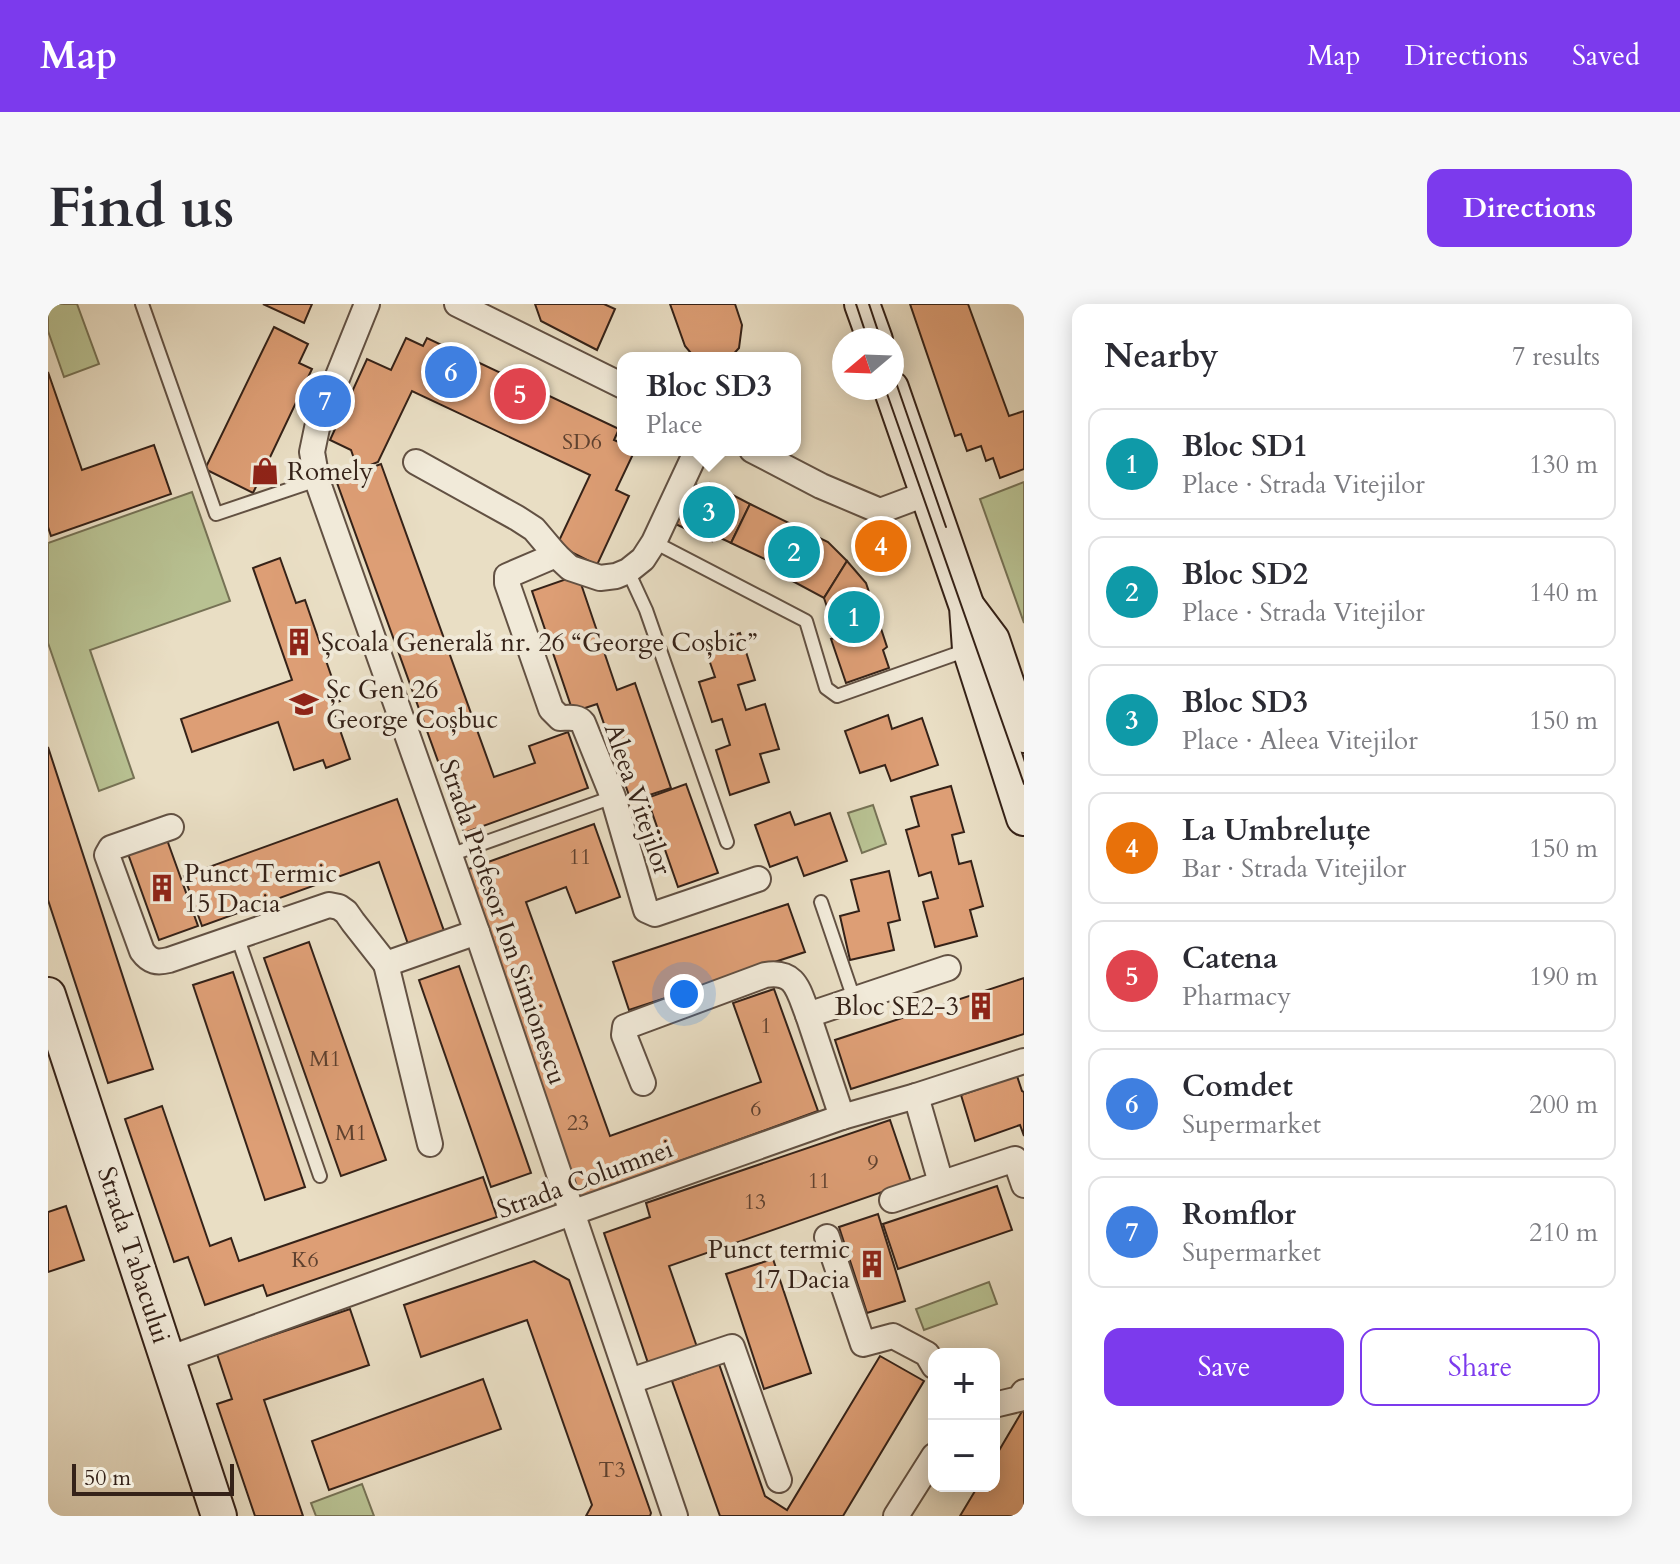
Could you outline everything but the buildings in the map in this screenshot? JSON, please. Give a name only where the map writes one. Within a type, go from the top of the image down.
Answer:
[{"type":"street","name":"Strada Profesor Ion Simionescu","points":[[367,304],[317,428],[312,452],[317,480],[574,1212],[675,1516]]},
{"type":"street","points":[[457,304],[617,383]]},
{"type":"street","points":[[862,304],[871,328]]},
{"type":"street","points":[[895,400],[981,645],[1024,735]]},
{"type":"street","points":[[416,462],[525,523],[570,568],[600,578],[628,571],[643,559],[694,456]]},
{"type":"street","points":[[764,456],[821,486],[880,511],[928,493]]},
{"type":"street","name":"Aleea Vitejilor","points":[[556,555],[514,572],[507,576],[507,583],[551,709],[560,718],[575,718],[583,723],[613,797],[646,910],[655,914],[758,879]]},
{"type":"street","points":[[981,645],[1024,818]]},
{"type":"street","points":[[171,827],[111,848],[107,855],[142,951],[153,961],[160,962],[329,905],[339,907],[386,964],[430,1144]]},
{"type":"street","points":[[386,964],[477,932]]},
{"type":"street","points":[[808,1015],[948,968]]},
{"type":"street","points":[[643,1083],[624,1035],[625,1027],[777,973],[788,976],[796,986],[842,1117]]},
{"type":"street","name":"Strada Tabacului","points":[[48,997],[219,1516]]},
{"type":"street","name":"Strada Columnei","points":[[168,1359],[842,1117],[1024,1061]]},
{"type":"street","points":[[916,1096],[941,1183]]},
{"type":"street","points":[[892,1200],[1015,1159],[1024,1185]]},
{"type":"street","points":[[827,1237],[863,1344],[893,1336],[928,1356]]},
{"type":"street","points":[[630,1381],[732,1347],[779,1480]]},
{"type":"street","points":[[1000,1404],[1019,1399],[1024,1392]]},
{"type":"street","points":[[896,1516],[928,1465]]},
{"type":"lane","points":[[142,304],[216,514],[317,480]]},
{"type":"lane","points":[[654,542],[806,621],[826,688],[837,696],[981,645]]},
{"type":"lane","points":[[628,571],[646,610],[727,842]]},
{"type":"lane","points":[[450,855],[613,797]]},
{"type":"lane","points":[[821,902],[854,999]]},
{"type":"lane","points":[[237,936],[320,1176]]},
{"type":"green space","points":[[77,304],[99,364],[64,377],[48,331],[48,307]]},
{"type":"green space","points":[[1024,482],[1024,623],[980,499]]},
{"type":"green space","points":[[192,492],[230,601],[90,650],[134,778],[99,791],[48,643],[48,543]]},
{"type":"green space","points":[[873,805],[886,844],[862,853],[848,813]]},
{"type":"green space","points":[[989,1282],[997,1304],[924,1330],[916,1309]]},
{"type":"green space","points":[[362,1484],[374,1516],[316,1516],[311,1503]]},
{"type":"tram line","points":[[856,304],[864,328]]},
{"type":"tram line","points":[[869,304],[877,328]]},
{"type":"tram line","points":[[889,400],[1024,784]]},
{"type":"tram line","points":[[902,400],[946,527]]},
{"type":"place","name":"Comdet","points":[[451,372]]},
{"type":"place","name":"Catena","points":[[520,394]]},
{"type":"place","name":"Romflor","points":[[325,401]]},
{"type":"place","name":"Romely","points":[[265,471]]},
{"type":"place","name":"Bloc SD3","points":[[709,512]]},
{"type":"place","name":"La Umbreluțe","points":[[881,546]]},
{"type":"place","name":"Bloc SD2","points":[[794,552]]},
{"type":"place","name":"Bloc SD1","points":[[854,617]]},
{"type":"place","name":"Școala Generală nr. 26 “George Coșbic”","points":[[299,642]]},
{"type":"place","name":"Șc Gen 26 George Coșbuc","points":[[304,704]]},
{"type":"place","name":"Punct Termic 15 Dacia","points":[[162,888]]},
{"type":"place","name":"Bloc SE2-3","points":[[981,1006]]},
{"type":"place","name":"Punct termic 17 Dacia","points":[[872,1264]]}]
